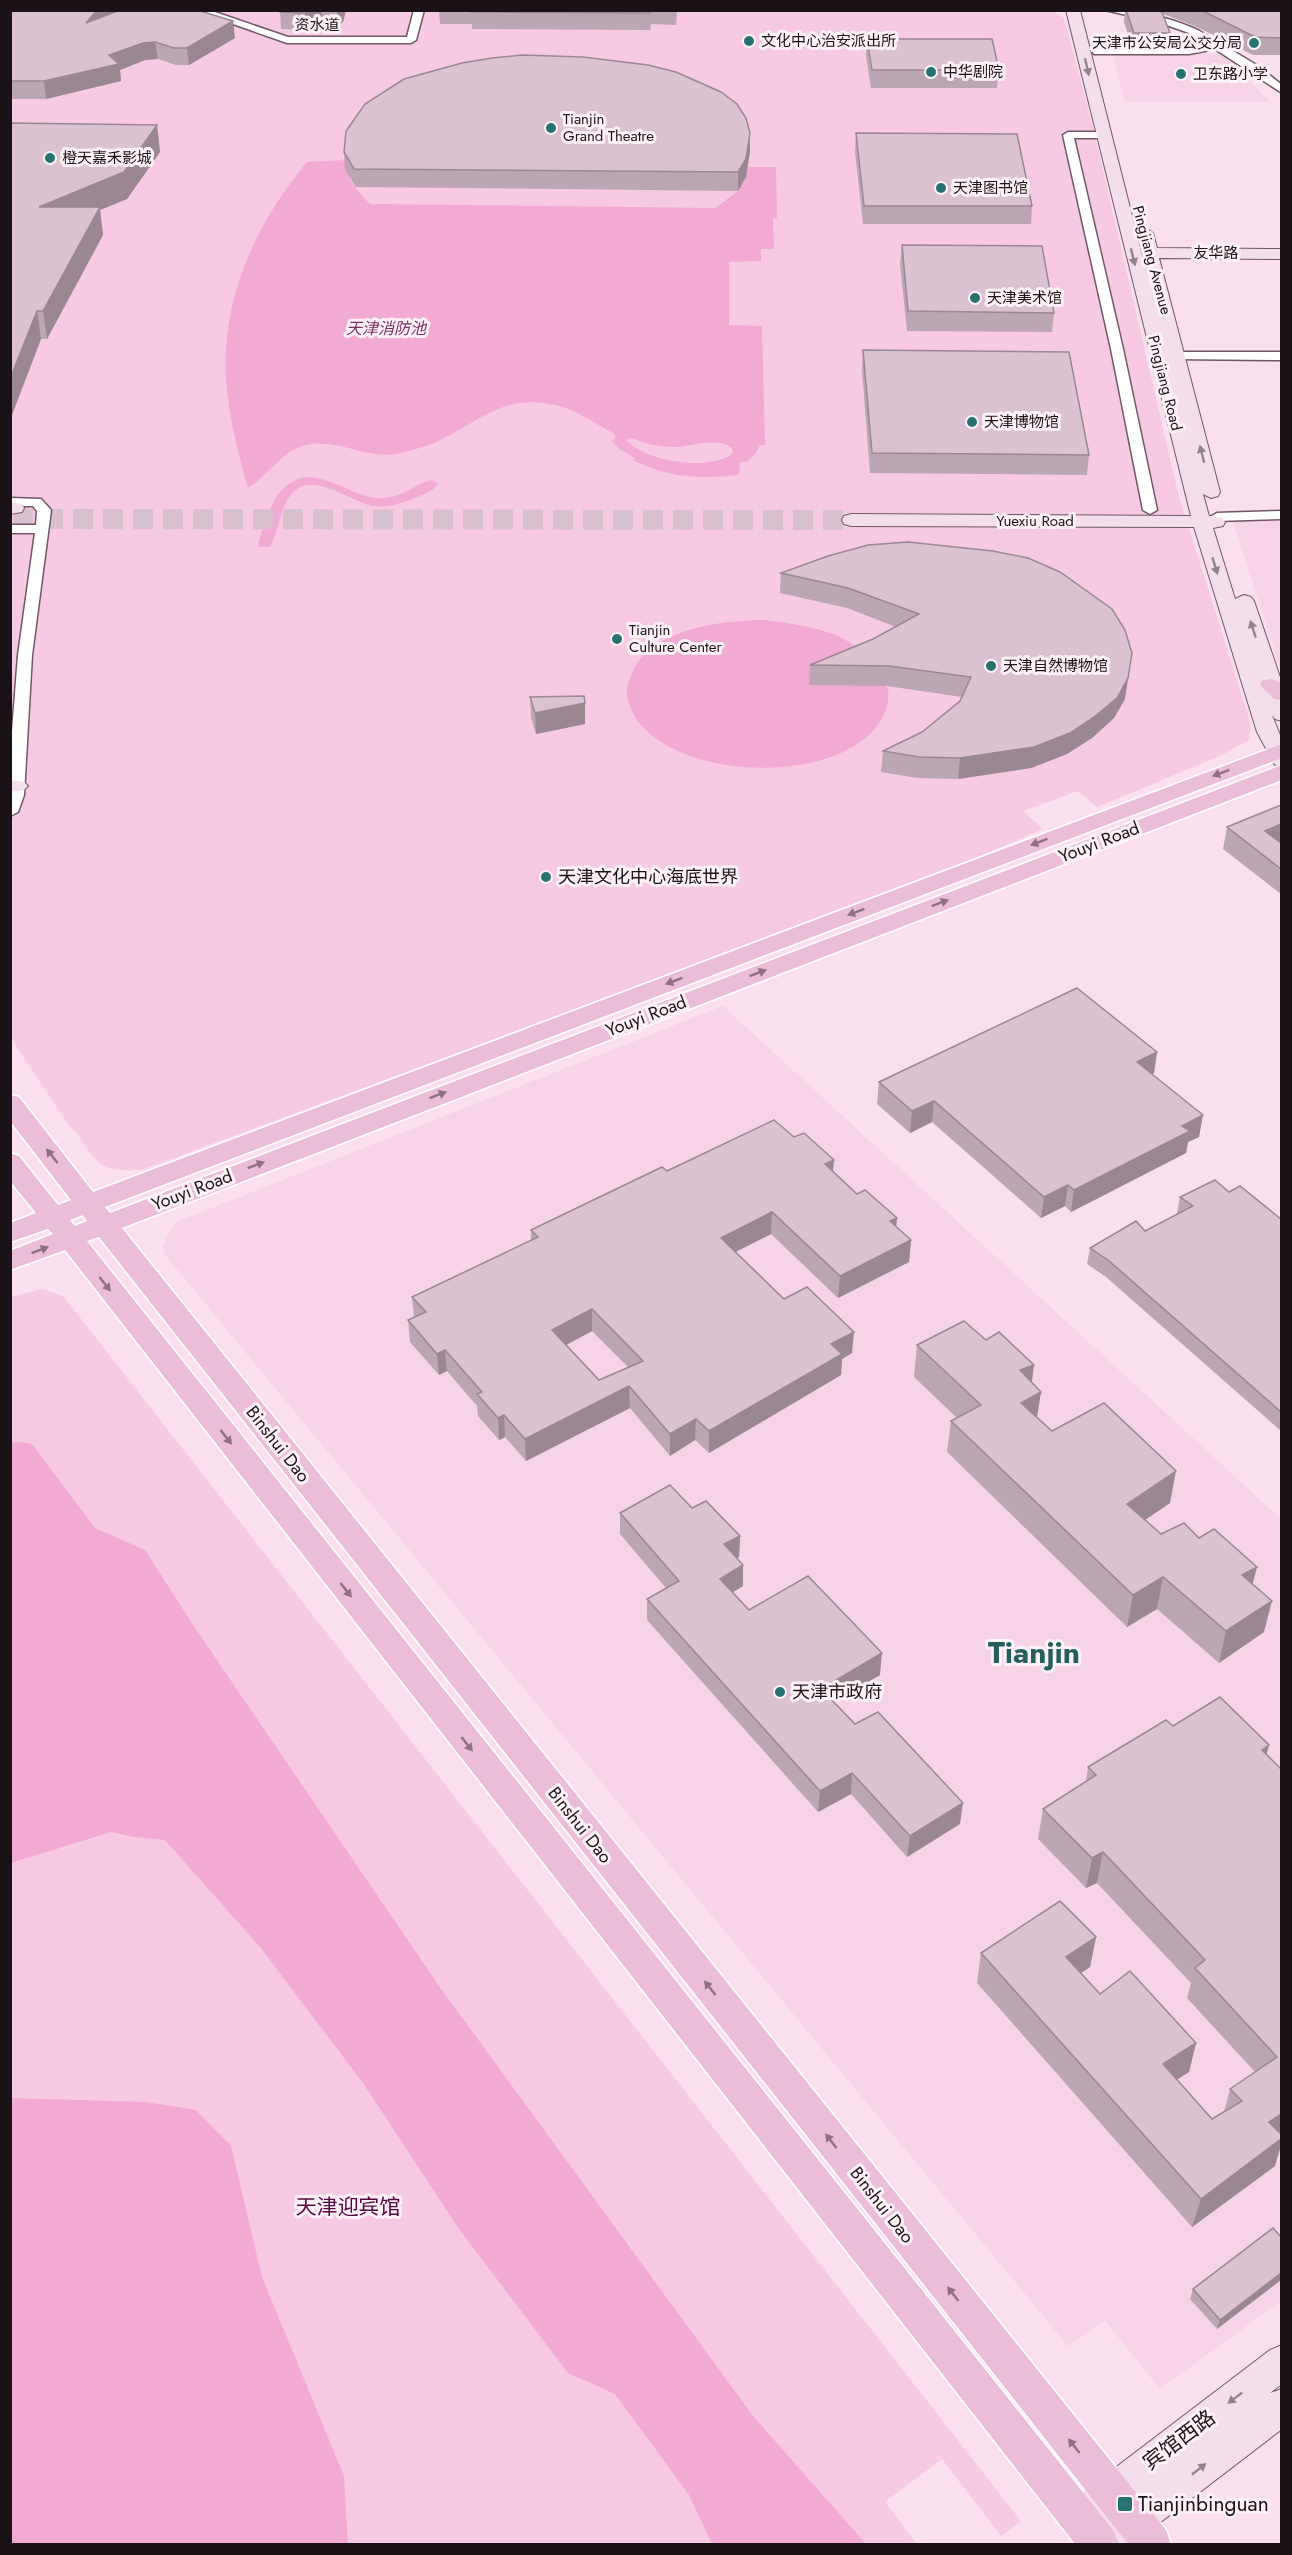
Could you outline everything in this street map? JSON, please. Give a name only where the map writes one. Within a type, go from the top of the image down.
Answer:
[{"type":"main road","name":"Pingjiang Road","points":[[1073,10],[1104,135],[1210,516]]},
{"type":"main road","name":"Pingjiang Avenue","points":[[1087,10],[1178,356],[1210,516]]},
{"type":"main road","name":"友华路","points":[[1150,253],[1281,254]]},
{"type":"main road","name":"Yuexiu Road","points":[[1150,510],[1210,516],[850,515],[1150,510]]},
{"type":"main road","points":[[1210,516],[1276,689],[1281,715]]},
{"type":"main road","points":[[1210,516],[1267,732],[1280,759]]},
{"type":"main road","name":"Youyi Road","points":[[10,1261],[60,1227],[1280,759]]},
{"type":"main road","name":"Binshui Dao","points":[[10,1103],[1132,2519]]},
{"type":"main road","name":"Binshui Dao","points":[[10,1162],[1088,2532]]},
{"type":"main road","name":"Youyi Road","points":[[10,1233],[60,1227]]},
{"type":"main road","name":"宾馆西路","points":[[1088,2532],[1132,2519],[1281,2362]]},
{"type":"main road","name":"宾馆西路","points":[[1104,2544],[1132,2519],[1281,2406]]},
{"type":"street","name":"资水道","points":[[198,10],[287,40],[411,40],[419,10]]},
{"type":"street","points":[[1110,10],[1183,26],[1215,42],[1280,87]]},
{"type":"street","points":[[1098,52],[1190,51],[1210,47],[1215,42]]},
{"type":"street","points":[[1104,135],[1068,135],[1117,349],[1150,510]]},
{"type":"street","points":[[1178,356],[1281,357]]},
{"type":"street","points":[[10,812],[17,795],[12,785],[25,655],[40,555],[40,530],[44,510],[36,502],[12,514]]},
{"type":"street","points":[[12,514],[40,530]]},
{"type":"street","points":[[1210,516],[1281,515]]},
{"type":"shaded area","name":"卫东路小学","points":[[1220,53],[1271,102],[1124,101],[1113,54]]},
{"type":"shaded area","points":[[1281,518],[1281,670],[1232,519]]},
{"type":"shaded area","name":"天津市政府","points":[[723,1006],[1281,1519],[1281,2301],[1160,2389],[1105,2321],[1068,2346],[165,1255],[163,1246],[171,1228],[179,1221]]},
{"type":"green space","name":"Tianjin Culture Center","points":[[1050,10],[1064,18],[1093,127],[1178,493],[1251,725],[1249,740],[1220,756],[1097,807],[1078,791],[1023,811],[1043,829],[917,883],[141,1170],[116,1170],[101,1164],[72,1130],[11,1038],[10,11]]},
{"type":"green space","name":"天津迎宾馆","points":[[43,1289],[64,1297],[1021,2521],[1001,2536],[942,2459],[885,2502],[917,2544],[11,2544],[10,1297]]},
{"type":"water","name":"天津消防池","points":[[346,160],[350,178],[370,204],[715,208],[738,191],[748,167],[776,167],[777,218],[773,218],[774,249],[761,249],[761,261],[729,262],[729,325],[762,326],[765,445],[760,445],[747,462],[740,462],[739,475],[698,477],[672,474],[633,460],[635,458],[619,449],[612,441],[616,437],[613,433],[573,411],[559,406],[523,403],[494,411],[436,442],[401,453],[374,454],[323,444],[310,444],[297,448],[284,456],[248,488],[234,435],[227,394],[226,350],[229,320],[236,291],[258,236],[272,210],[307,162]],"holes":[[[631,438],[672,447],[718,442],[732,448],[733,453],[723,459],[709,462],[678,462],[635,448],[626,440]]]},
{"type":"water","points":[[762,620],[825,631],[848,641],[859,650],[884,680],[888,693],[886,709],[868,736],[837,755],[798,765],[755,768],[712,762],[674,749],[645,729],[628,701],[627,694],[631,675],[643,657],[656,645],[690,630],[727,622]]},
{"type":"water","points":[[10,1443],[32,1444],[95,1528],[145,1550],[193,1625],[439,1986],[753,2416],[866,2544],[712,2544],[689,2495],[615,2394],[568,2373],[459,2229],[363,2083],[260,1947],[165,1840],[111,1832],[11,1863]]},
{"type":"water","points":[[11,2098],[146,2102],[196,2110],[231,2146],[262,2277],[344,2476],[348,2544],[11,2544]]},
{"type":"building","points":[[10,10],[97,10],[86,23],[120,10],[197,10],[233,21],[187,48],[174,48],[155,42],[143,43],[109,55],[119,64],[44,81],[10,81]]},
{"type":"building","points":[[280,10],[312,10],[305,13],[280,12]]},
{"type":"building","points":[[471,10],[651,10],[650,13],[471,12]]},
{"type":"building","points":[[1126,10],[1162,12],[1170,33],[1134,33]]},
{"type":"building","points":[[1201,10],[1281,10],[1281,38],[1255,37]]},
{"type":"building","points":[[867,39],[992,39],[999,70],[872,70]]},
{"type":"building","name":"Tianjin Grand Theatre","points":[[522,55],[583,57],[648,65],[676,72],[721,92],[737,104],[746,118],[750,133],[746,159],[738,172],[354,169],[344,152],[346,131],[365,104],[404,79],[462,63]]},
{"type":"building","points":[[10,123],[157,125],[124,172],[39,207],[100,207],[43,311],[37,311],[10,379]]},
{"type":"building","name":"天津图书馆","points":[[856,133],[1017,134],[1032,206],[864,206]]},
{"type":"building","name":"天津美术馆","points":[[902,245],[1042,246],[1054,313],[908,311]]},
{"type":"building","name":"天津博物馆","points":[[863,350],[1069,352],[1089,455],[872,453]]},
{"type":"building","name":"天津自然博物馆","points":[[908,542],[993,551],[1028,558],[1060,572],[1112,609],[1125,630],[1132,653],[1128,678],[1117,698],[1070,733],[1034,747],[960,758],[919,757],[883,751],[922,732],[960,701],[971,677],[889,666],[810,665],[873,639],[919,614],[848,588],[781,573],[868,545]]},
{"type":"building","points":[[584,696],[585,703],[535,713],[530,697]]},
{"type":"building","points":[[1281,805],[1281,824],[1265,831],[1281,843],[1281,869],[1227,827]]},
{"type":"building","points":[[1077,988],[1157,1052],[1137,1062],[1203,1115],[1182,1126],[1190,1131],[1074,1190],[1068,1185],[1044,1197],[934,1101],[912,1111],[879,1082]]},
{"type":"building","points":[[774,1120],[794,1137],[804,1133],[834,1160],[825,1164],[857,1194],[865,1190],[897,1218],[890,1221],[911,1240],[840,1276],[772,1212],[721,1238],[784,1299],[807,1287],[854,1332],[831,1344],[842,1354],[709,1431],[696,1419],[670,1434],[629,1386],[525,1439],[504,1415],[498,1418],[477,1394],[482,1392],[445,1350],[437,1354],[408,1320],[426,1312],[412,1297],[538,1237],[531,1230],[662,1167],[667,1171]],"holes":[[[592,1309],[643,1361],[599,1380],[552,1330]]]},
{"type":"building","points":[[1215,1180],[1229,1192],[1240,1186],[1281,1219],[1281,1412],[1108,1260],[1090,1248],[1136,1221],[1145,1231],[1193,1206],[1180,1197]]},
{"type":"building","points":[[964,1321],[986,1340],[999,1332],[1034,1365],[1020,1370],[1041,1392],[1021,1403],[1052,1431],[1104,1403],[1176,1471],[1127,1504],[1161,1534],[1184,1523],[1199,1538],[1214,1529],[1257,1567],[1242,1575],[1272,1601],[1226,1631],[1163,1577],[1133,1595],[951,1421],[981,1405],[917,1345]]},
{"type":"building","name":"天津市政府","points":[[670,1485],[692,1508],[706,1501],[740,1536],[724,1544],[743,1565],[720,1579],[749,1610],[808,1576],[882,1653],[821,1689],[855,1724],[878,1712],[963,1803],[910,1836],[852,1773],[820,1791],[647,1599],[679,1581],[620,1513]]},
{"type":"building","points":[[1220,1697],[1269,1745],[1262,1750],[1281,1769],[1281,2114],[1269,2122],[1281,2134],[1281,2139],[1201,2199],[981,1953],[1060,1901],[1096,1937],[1066,1957],[1100,1994],[1130,1971],[1196,2043],[1163,2064],[1212,2119],[1242,2101],[1230,2089],[1277,2057],[1195,1968],[1205,1960],[1103,1852],[1092,1858],[1043,1809],[1096,1775],[1088,1767],[1166,1720],[1173,1726]]},
{"type":"building","points":[[1273,2228],[1281,2237],[1281,2273],[1220,2320],[1193,2289]]},
{"type":"waterway","points":[[265,544],[283,496],[293,486],[304,481],[327,484],[375,502],[405,498],[432,484]]},
{"type":"tunnel","points":[[13,519],[851,520]]},
{"type":"place","name":"文化中心治安派出所","points":[[749,41]]},
{"type":"place","name":"天津市公安局公交分局","points":[[1254,43]]},
{"type":"place","name":"中华剧院","points":[[931,72]]},
{"type":"place","name":"卫东路小学","points":[[1181,74]]},
{"type":"place","name":"Tianjin Grand Theatre","points":[[551,128]]},
{"type":"place","name":"橙天嘉禾影城","points":[[50,158]]},
{"type":"place","name":"天津图书馆","points":[[941,188]]},
{"type":"place","name":"天津美术馆","points":[[975,298]]},
{"type":"place","name":"天津博物馆","points":[[972,422]]},
{"type":"place","name":"Tianjin Culture Center","points":[[617,639]]},
{"type":"place","name":"天津自然博物馆","points":[[991,666]]},
{"type":"place","name":"天津文化中心海底世界","points":[[546,877]]},
{"type":"place","name":"天津市政府","points":[[780,1692]]},
{"type":"place","name":"Tianjinbinguan","points":[[1125,2504]]},
{"type":"district","name":"Tianjin","points":[[1034,1653]]}]
